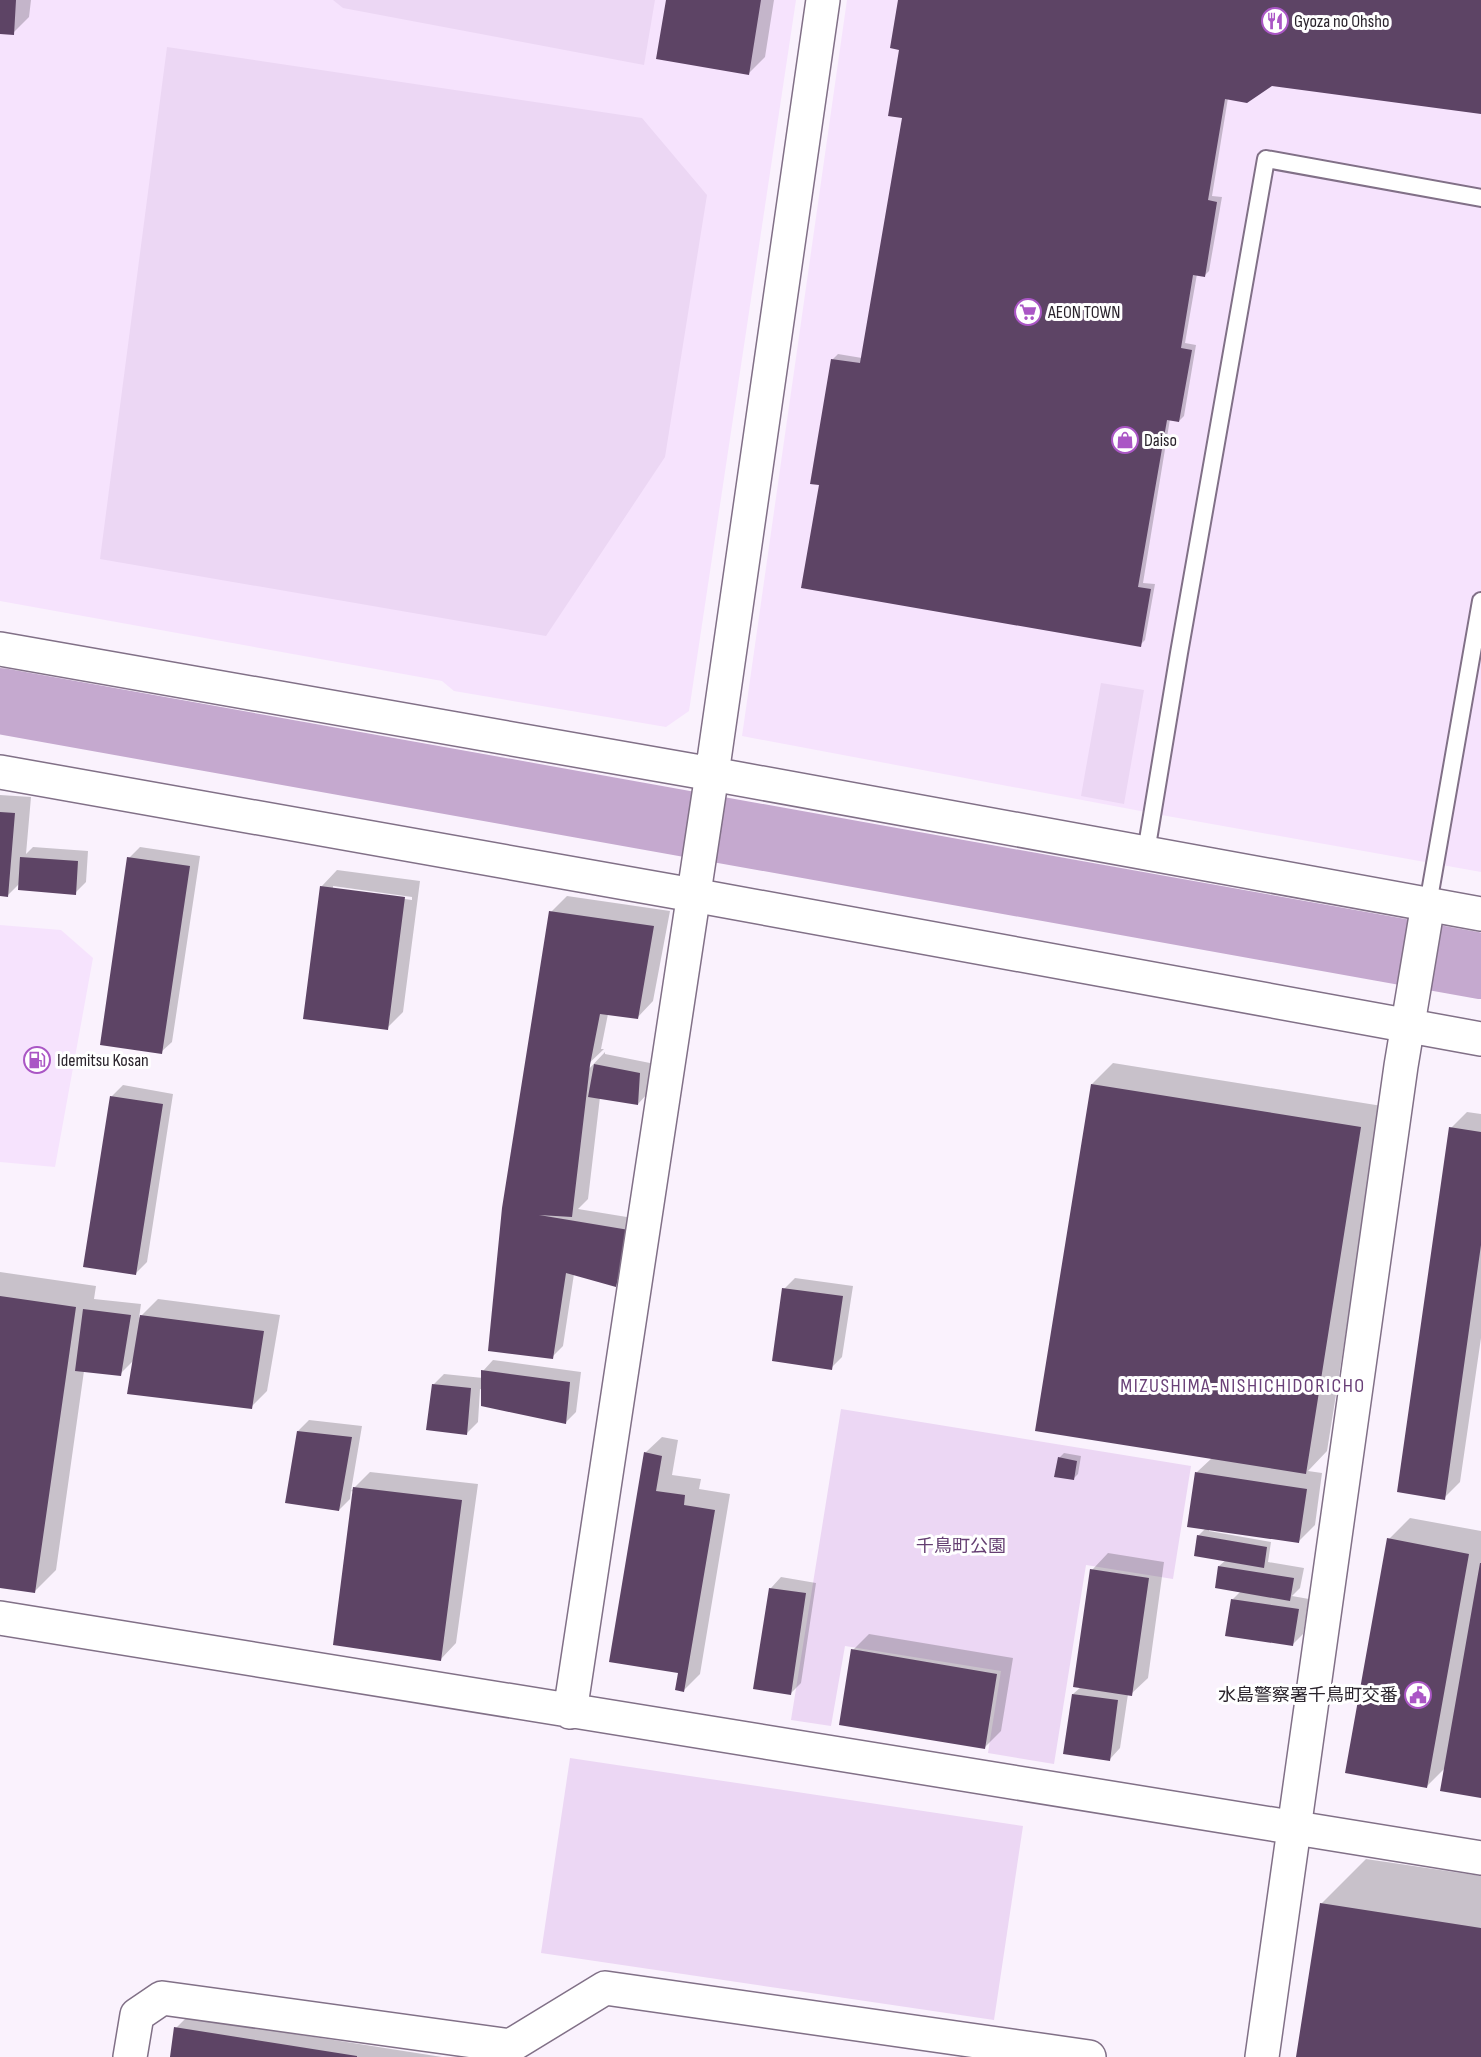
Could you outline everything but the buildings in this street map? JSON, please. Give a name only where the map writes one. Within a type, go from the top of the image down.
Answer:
[{"type":"street","points":[[570,1712],[712,774],[823,0]]},
{"type":"street","points":[[0,649],[712,774],[1481,914]]},
{"type":"street","points":[[0,772],[693,895],[1481,1039]]},
{"type":"street","points":[[1262,2057],[1408,1025],[1428,904]]},
{"type":"street","points":[[0,1618],[1481,1858]]},
{"type":"street","points":[[130,2057],[137,2015],[162,1998],[510,2046],[605,1988],[1089,2057]]},
{"type":"lane","points":[[1146,852],[1266,159],[1481,198]]},
{"type":"lane","points":[[1428,904],[1481,601]]},
{"type":"shaded area","points":[[0,0],[796,0],[689,711],[666,727],[454,691],[442,681],[0,601]]},
{"type":"shaded area","points":[[847,0],[1481,0],[1481,872],[742,736]]},
{"type":"shaded area","name":"Idemitsu Kosan","points":[[0,925],[61,930],[93,958],[55,1167],[0,1162]]},
{"type":"green space","points":[[333,0],[655,0],[644,65],[343,8]]},
{"type":"green space","points":[[167,47],[642,118],[707,195],[665,457],[546,636],[100,559]]},
{"type":"green space","points":[[1101,683],[1144,690],[1124,804],[1081,796]]},
{"type":"green space","name":"千鳥町公園","points":[[841,1409],[1191,1466],[1173,1579],[1086,1565],[1054,1764],[988,1753],[1001,1671],[845,1646],[831,1726],[791,1720]]},
{"type":"green space","points":[[570,1758],[1023,1826],[994,2020],[541,1953]]},
{"type":"waterway","points":[[0,701],[1481,966]]},
{"type":"waterway","points":[[0,720],[1481,990]]},
{"type":"place","name":"Gyoza no Ohsho","points":[[1275,21]]},
{"type":"place","name":"AEON TOWN","points":[[1028,312]]},
{"type":"place","name":"Daiso","points":[[1125,440]]},
{"type":"place","name":"Idemitsu Kosan","points":[[37,1060]]},
{"type":"place","name":"水島警察署千鳥町交番","points":[[1418,1695]]},
{"type":"district","name":"MIZUSHIMA-NISHICHIDORICHO","points":[[1243,1386]]}]
